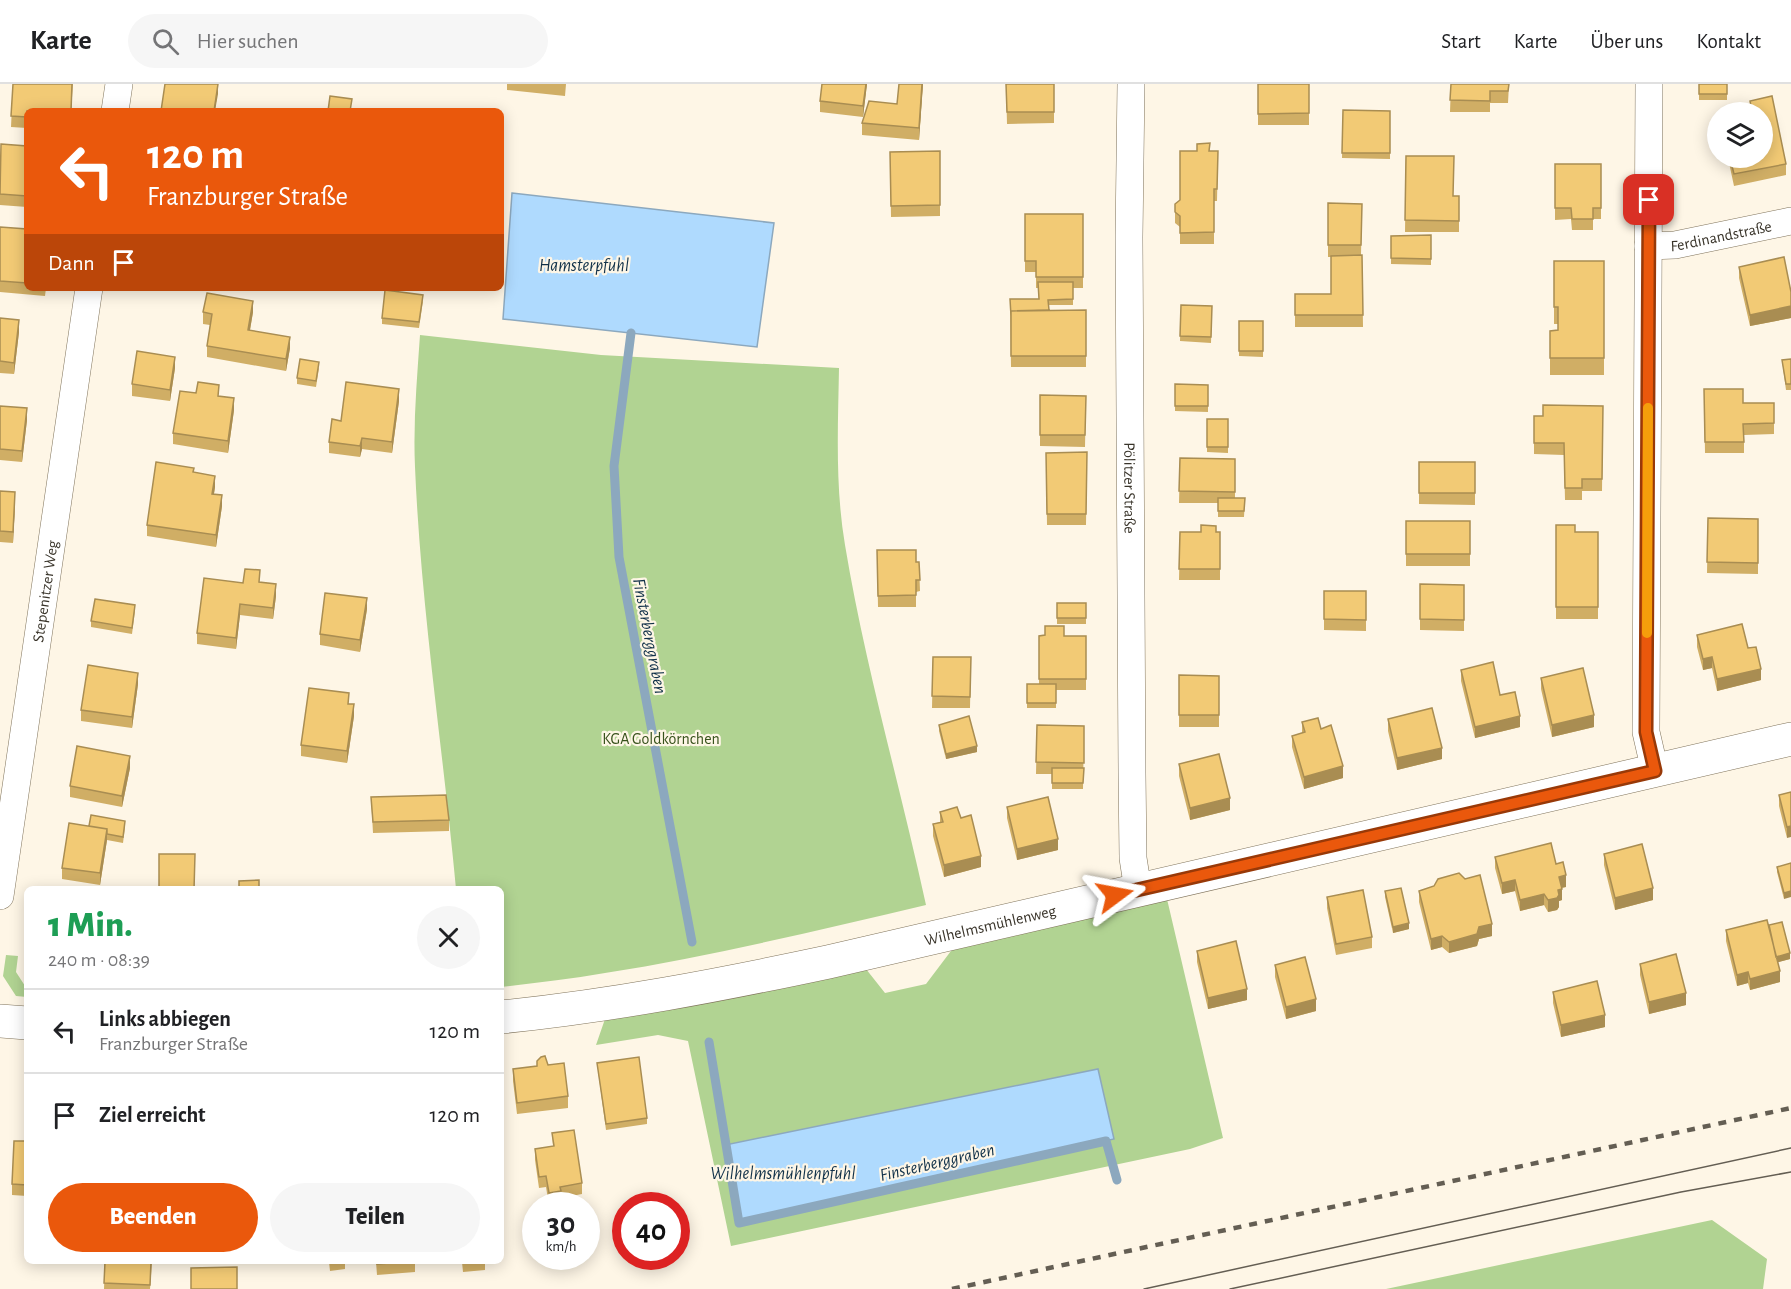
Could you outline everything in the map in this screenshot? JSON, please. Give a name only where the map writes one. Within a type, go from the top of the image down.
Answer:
[{"type":"street","points":[[115,108],[118,84]]},
{"type":"street","name":"Pölitzer Straße","points":[[1131,84],[1129,237],[1133,858],[1138,890]]},
{"type":"street","points":[[1649,84],[1646,732],[1655,771]]},
{"type":"street","name":"Ferdinandstraße","points":[[1648,246],[1675,245],[1791,221]]},
{"type":"street","name":"Stepenitzer Weg","points":[[0,896],[89,291]]},
{"type":"street","name":"Wilhelmsmühlenweg","points":[[504,1017],[618,1002],[747,979],[1791,739]]},
{"type":"street","points":[[0,1021],[24,1023]]},
{"type":"green space","name":"KGA Goldkörnchen","points":[[420,335],[601,355],[839,368],[838,479],[845,545],[873,680],[926,905],[686,959],[504,987],[504,886],[456,886],[422,573],[415,467]]},
{"type":"green space","points":[[1167,899],[1223,1138],[1190,1149],[731,1246],[688,1041],[658,1035],[596,1045],[605,1019],[866,969],[885,993],[926,984],[954,947]],"holes":[[[1098,1069],[1113,1139],[739,1222],[725,1146]]]},
{"type":"green space","points":[[6,955],[18,956],[16,972],[24,984],[24,997],[16,996],[3,976]]},
{"type":"green space","points":[[1712,1220],[1767,1259],[1763,1289],[1386,1289]]},
{"type":"water","name":"Hamsterpfuhl","points":[[512,193],[774,223],[757,347],[503,319]]},
{"type":"water","name":"Wilhelmsmühlenpfuhl","points":[[1098,1069],[1114,1139],[739,1223],[725,1145]]},
{"type":"building","points":[[13,84],[72,84],[71,108],[24,108],[24,117],[11,116]]},
{"type":"building","points":[[165,84],[218,84],[214,108],[161,108]]},
{"type":"building","points":[[822,84],[866,84],[863,106],[820,101]]},
{"type":"building","points":[[899,84],[922,84],[919,128],[862,123],[869,101],[897,104]]},
{"type":"building","points":[[1006,84],[1054,84],[1054,112],[1007,112]]},
{"type":"building","points":[[1258,84],[1309,84],[1309,113],[1258,114]]},
{"type":"building","points":[[1451,84],[1509,84],[1508,91],[1490,91],[1490,101],[1450,100]]},
{"type":"building","points":[[1699,84],[1727,84],[1727,94],[1699,94]]},
{"type":"building","points":[[330,96],[352,99],[350,108],[328,108]]},
{"type":"building","points":[[1772,96],[1786,164],[1773,166],[1773,102],[1750,101]]},
{"type":"building","points":[[1343,110],[1390,111],[1390,153],[1342,153]]},
{"type":"building","points":[[1210,143],[1209,151],[1218,151],[1217,189],[1214,189],[1214,232],[1180,233],[1180,216],[1175,212],[1175,204],[1180,200],[1180,151],[1197,151],[1197,144]]},
{"type":"building","points":[[1,144],[24,146],[24,196],[0,194]]},
{"type":"building","points":[[940,151],[940,205],[891,206],[890,152]]},
{"type":"building","points":[[1406,156],[1454,156],[1453,196],[1459,196],[1459,221],[1405,220]]},
{"type":"building","points":[[1555,164],[1601,164],[1601,208],[1593,208],[1593,219],[1572,219],[1571,208],[1555,208]]},
{"type":"building","points":[[1732,168],[1765,168],[1734,174]]},
{"type":"building","points":[[1328,203],[1362,204],[1361,245],[1328,245]]},
{"type":"building","points":[[1025,214],[1083,214],[1083,277],[1036,277],[1036,261],[1025,261]]},
{"type":"building","points":[[0,227],[24,229],[24,283],[0,281]]},
{"type":"building","points":[[1431,235],[1431,259],[1391,258],[1391,236]]},
{"type":"building","points":[[1362,255],[1363,315],[1295,315],[1295,294],[1331,294],[1331,256]]},
{"type":"building","points":[[1784,257],[1791,292],[1791,306],[1750,315],[1739,267]]},
{"type":"building","points":[[1554,261],[1604,261],[1604,358],[1550,358],[1550,331],[1558,330],[1558,307],[1554,307]]},
{"type":"building","points":[[1038,282],[1073,282],[1073,299],[1048,300],[1049,310],[1011,311],[1011,316],[1010,299],[1039,299]]},
{"type":"building","points":[[385,291],[423,295],[419,322],[382,318]]},
{"type":"building","points":[[207,293],[253,301],[248,330],[290,337],[286,359],[207,346],[212,314],[203,312]]},
{"type":"building","points":[[1181,305],[1212,306],[1211,337],[1180,336]]},
{"type":"building","points":[[1086,310],[1086,356],[1011,356],[1011,311]]},
{"type":"building","points":[[0,318],[19,320],[14,363],[0,361]]},
{"type":"building","points":[[1239,321],[1263,321],[1263,351],[1239,351]]},
{"type":"building","points":[[137,351],[175,357],[170,390],[132,384]]},
{"type":"building","points":[[300,359],[319,362],[316,381],[297,378]]},
{"type":"building","points":[[1791,359],[1791,384],[1786,384],[1782,360]]},
{"type":"building","points":[[198,382],[219,385],[218,396],[234,398],[228,441],[173,433],[180,391],[196,393]]},
{"type":"building","points":[[346,382],[399,389],[392,442],[362,438],[360,446],[329,442],[332,419],[341,421]]},
{"type":"building","points":[[1175,384],[1208,385],[1208,406],[1175,406]]},
{"type":"building","points":[[1704,389],[1743,389],[1743,403],[1774,403],[1774,423],[1743,424],[1744,442],[1705,442]]},
{"type":"building","points":[[1040,395],[1086,396],[1085,435],[1040,435]]},
{"type":"building","points":[[1543,405],[1603,406],[1602,479],[1582,479],[1582,488],[1565,488],[1564,443],[1534,443],[1534,416],[1543,416]]},
{"type":"building","points":[[0,406],[27,408],[22,451],[0,449]]},
{"type":"building","points":[[1207,419],[1228,419],[1228,447],[1207,447]]},
{"type":"building","points":[[1087,452],[1086,514],[1047,514],[1046,453]]},
{"type":"building","points":[[1180,458],[1235,459],[1235,492],[1179,491]]},
{"type":"building","points":[[156,462],[194,468],[193,472],[215,476],[212,494],[222,495],[216,535],[147,525]]},
{"type":"building","points":[[1419,462],[1475,462],[1475,493],[1419,493]]},
{"type":"building","points":[[0,491],[15,492],[13,532],[0,531]]},
{"type":"building","points":[[1218,498],[1245,498],[1244,511],[1218,511]]},
{"type":"building","points":[[1708,518],[1758,519],[1758,563],[1707,562]]},
{"type":"building","points":[[1406,521],[1470,521],[1470,554],[1406,554]]},
{"type":"building","points":[[1201,525],[1216,526],[1216,532],[1220,532],[1220,569],[1179,569],[1180,532],[1201,532]]},
{"type":"building","points":[[1556,525],[1575,525],[1575,532],[1598,532],[1598,607],[1556,607]]},
{"type":"building","points":[[877,550],[916,550],[920,580],[916,580],[916,595],[878,596]]},
{"type":"building","points":[[245,569],[260,570],[259,582],[276,584],[273,608],[240,604],[236,638],[197,633],[204,578],[243,583]]},
{"type":"building","points":[[1420,584],[1464,585],[1464,620],[1420,619]]},
{"type":"building","points":[[1324,591],[1366,591],[1366,620],[1324,619]]},
{"type":"building","points":[[325,593],[367,598],[360,640],[320,634]]},
{"type":"building","points":[[95,599],[135,605],[132,628],[91,621]]},
{"type":"building","points":[[1057,603],[1086,603],[1086,618],[1057,618]]},
{"type":"building","points":[[1742,624],[1748,648],[1756,647],[1761,669],[1717,679],[1712,657],[1703,659],[1697,635]]},
{"type":"building","points":[[1045,626],[1064,626],[1064,636],[1086,636],[1086,679],[1039,679],[1039,636],[1045,635]]},
{"type":"building","points":[[933,657],[971,657],[970,697],[932,696]]},
{"type":"building","points":[[1493,662],[1500,695],[1515,692],[1520,716],[1475,727],[1461,670]]},
{"type":"building","points":[[88,665],[138,673],[132,717],[81,710]]},
{"type":"building","points":[[1583,668],[1594,715],[1552,725],[1541,678]]},
{"type":"building","points":[[1179,675],[1219,676],[1219,715],[1179,715]]},
{"type":"building","points":[[1027,684],[1056,684],[1056,703],[1027,703]]},
{"type":"building","points":[[309,688],[349,693],[348,704],[354,704],[347,751],[301,745]]},
{"type":"building","points":[[1432,708],[1442,748],[1397,758],[1388,719]]},
{"type":"building","points":[[969,716],[977,746],[946,754],[939,725]]},
{"type":"building","points":[[1318,718],[1321,729],[1331,725],[1343,766],[1304,777],[1292,736],[1305,732],[1302,722]]},
{"type":"building","points":[[1037,725],[1084,726],[1084,763],[1036,762]]},
{"type":"building","points":[[77,746],[130,756],[122,796],[70,786]]},
{"type":"building","points":[[1219,754],[1230,798],[1190,808],[1179,764]]},
{"type":"building","points":[[1052,768],[1084,768],[1083,783],[1052,783]]},
{"type":"building","points":[[1791,792],[1791,826],[1787,827],[1779,795]]},
{"type":"building","points":[[446,795],[449,820],[373,822],[371,797]]},
{"type":"building","points":[[1048,797],[1058,839],[1017,849],[1007,807]]},
{"type":"building","points":[[957,807],[961,818],[971,815],[981,856],[944,865],[933,824],[943,822],[940,812]]},
{"type":"building","points":[[91,815],[125,821],[123,837],[107,834],[107,829],[89,826]]},
{"type":"building","points":[[69,823],[107,829],[100,873],[62,868]]},
{"type":"building","points":[[1551,843],[1556,864],[1563,862],[1566,875],[1559,877],[1562,889],[1558,890],[1559,895],[1557,898],[1548,900],[1544,894],[1520,900],[1515,880],[1502,883],[1495,857]]},
{"type":"building","points":[[1642,844],[1653,888],[1615,898],[1604,854]]},
{"type":"building","points":[[159,854],[195,854],[194,886],[159,886]]},
{"type":"building","points":[[1791,863],[1791,891],[1784,893],[1777,867]]},
{"type":"building","points":[[1459,873],[1465,879],[1480,875],[1492,924],[1479,927],[1477,934],[1449,942],[1442,936],[1431,939],[1419,891],[1434,886],[1438,879]]},
{"type":"building","points":[[259,880],[259,886],[239,886],[239,881]]},
{"type":"building","points":[[1401,888],[1409,923],[1393,927],[1385,891]]},
{"type":"building","points":[[1363,890],[1372,937],[1336,944],[1327,897]]},
{"type":"building","points":[[1767,920],[1780,971],[1750,979],[1748,972],[1737,975],[1726,930]]},
{"type":"building","points":[[1782,922],[1790,953],[1776,957],[1769,925]]},
{"type":"building","points":[[1236,941],[1247,989],[1208,998],[1197,951]]},
{"type":"building","points":[[1676,954],[1686,993],[1649,1002],[1640,964]]},
{"type":"building","points":[[1305,957],[1316,999],[1286,1007],[1275,965]]},
{"type":"building","points":[[1597,981],[1605,1015],[1561,1025],[1553,992]]},
{"type":"building","points":[[545,1056],[548,1065],[564,1063],[568,1096],[517,1103],[513,1069],[537,1066],[537,1061]]},
{"type":"building","points":[[639,1057],[647,1118],[606,1124],[597,1063]]},
{"type":"building","points":[[574,1130],[582,1183],[560,1187],[561,1191],[549,1192],[546,1176],[539,1177],[535,1149],[554,1146],[552,1133]]},
{"type":"building","points":[[14,1141],[24,1141],[24,1185],[12,1184]]},
{"type":"building","points":[[105,1264],[151,1264],[150,1285],[104,1283]]},
{"type":"building","points":[[237,1267],[237,1289],[191,1289],[191,1268]]},
{"type":"waterway","name":"Finsterberggraben","points":[[631,333],[614,466],[619,557],[692,942]]},
{"type":"waterway","name":"Finsterberggraben","points":[[709,1042],[739,1223],[1106,1141],[1117,1180]]},
{"type":"tram line","points":[[1144,1289],[1791,1148]]},
{"type":"tram line","points":[[1230,1289],[1681,1192],[1791,1172]]},
{"type":"railway","points":[[952,1289],[1791,1108]]},
{"type":"slow traffic","points":[[1647,633],[1648,408]]},
{"type":"route","points":[[1115,895],[1655,771],[1646,732],[1649,200]]}]
